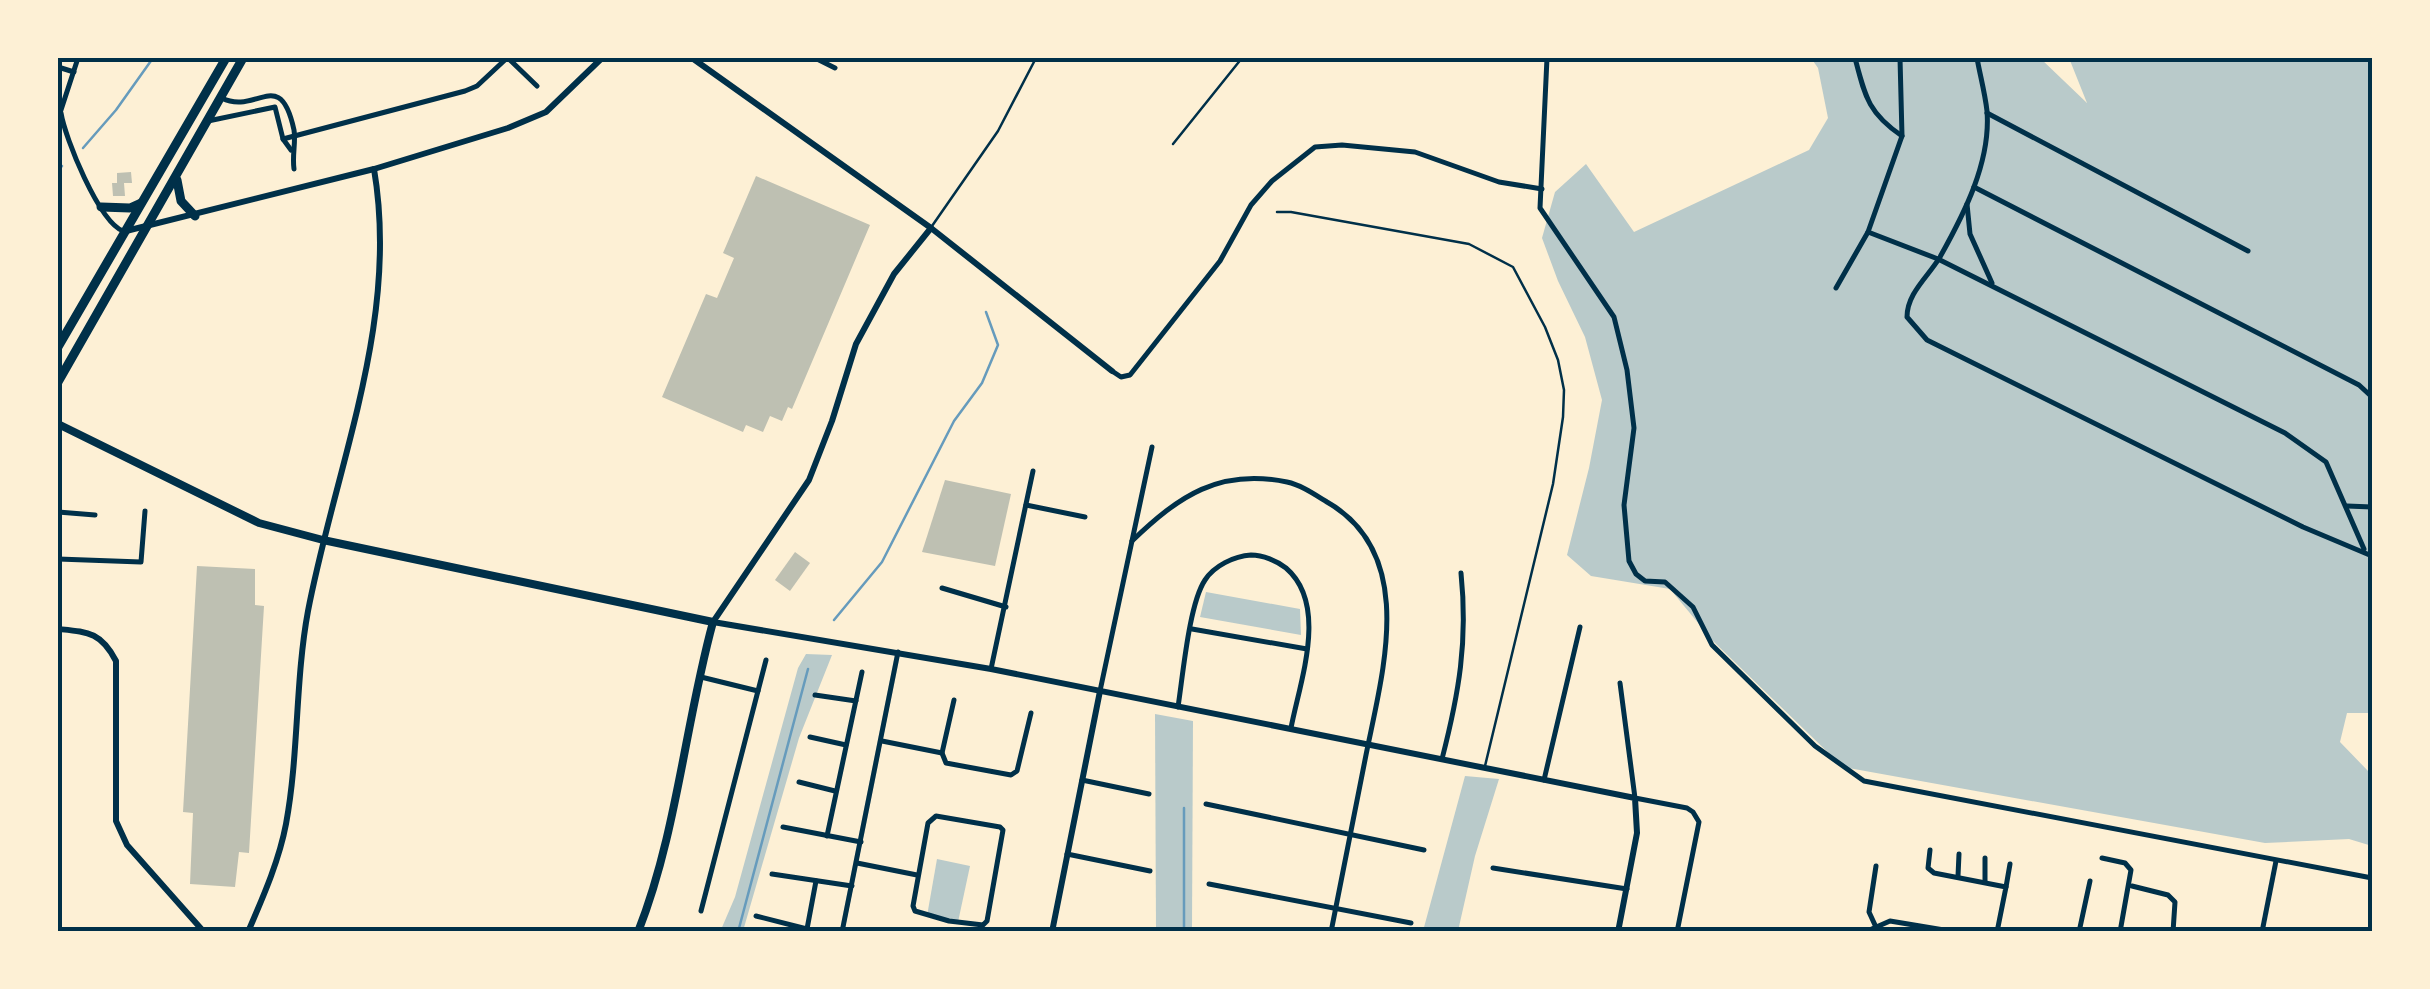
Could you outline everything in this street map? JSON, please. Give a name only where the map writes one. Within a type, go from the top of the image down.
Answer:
[{"type":"main road","points":[[58,348],[226,58]]},
{"type":"main road","points":[[58,382],[242,58]]},
{"type":"main road","points":[[177,177],[181,201],[196,216]]},
{"type":"main road","points":[[102,207],[130,208],[144,202]]},
{"type":"main road","points":[[58,424],[259,523],[323,540],[714,622],[698,676],[655,882],[638,932]]},
{"type":"street","points":[[78,58],[59,114],[64,133],[114,227],[126,231],[374,169],[508,128],[546,112],[602,58]]},
{"type":"street","points":[[283,139],[465,91],[477,86],[508,58],[537,86]]},
{"type":"street","points":[[692,58],[931,228],[1121,377],[1130,376],[1220,260],[1251,205],[1272,181],[1315,148],[1342,145],[1414,152],[1498,182],[1542,189]]},
{"type":"street","points":[[706,69],[713,58]]},
{"type":"street","points":[[815,58],[834,68]]},
{"type":"street","points":[[1547,58],[1540,208],[1614,317],[1627,370],[1634,428],[1624,505],[1629,561],[1636,574],[1646,581],[1665,582],[1694,606],[1712,645],[1816,746],[1864,781],[2372,878]]},
{"type":"street","points":[[1854,58],[1866,100],[1882,123],[1902,136]]},
{"type":"street","points":[[1836,288],[1868,232],[1902,136],[1900,58]]},
{"type":"street","points":[[1977,58],[1987,112],[1984,153],[1974,188],[1938,259],[1909,300],[1907,317],[1927,340],[2303,528],[2369,554]]},
{"type":"street","points":[[58,67],[74,72]]},
{"type":"street","points":[[222,98],[238,102],[269,94],[280,97],[295,136],[291,150],[294,169]]},
{"type":"street","points":[[208,121],[275,107],[283,139],[291,150]]},
{"type":"street","points":[[1987,112],[2248,251]]},
{"type":"street","points":[[248,932],[272,875],[286,824],[307,616],[323,540],[359,414],[373,334],[382,212],[374,169]]},
{"type":"street","points":[[1974,188],[2359,385],[2372,397]]},
{"type":"street","points":[[1967,202],[1970,234],[1984,271],[1998,289]]},
{"type":"street","points":[[931,228],[894,274],[856,344],[809,480],[714,622],[898,652],[1687,808],[1697,816],[1698,828],[1677,932]]},
{"type":"street","points":[[1868,232],[1938,259],[2285,434],[2326,462],[2369,554]]},
{"type":"street","points":[[1062,932],[1052,930],[1152,447]]},
{"type":"street","points":[[991,670],[1032,471]]},
{"type":"street","points":[[1132,540],[1177,502],[1211,484],[1262,477],[1296,484],[1353,520],[1375,557],[1387,596],[1386,659],[1331,932]]},
{"type":"street","points":[[1026,505],[1086,516]]},
{"type":"street","points":[[2347,506],[2372,507]]},
{"type":"street","points":[[58,559],[141,562],[144,511]]},
{"type":"street","points":[[58,512],[94,515]]},
{"type":"street","points":[[1178,707],[1196,600],[1206,577],[1226,560],[1252,555],[1277,561],[1297,578],[1307,600],[1306,649],[1291,729]]},
{"type":"street","points":[[1442,759],[1463,662],[1465,616],[1461,573]]},
{"type":"street","points":[[942,588],[1006,607]]},
{"type":"street","points":[[1544,780],[1580,628]]},
{"type":"street","points":[[58,629],[88,632],[107,643],[116,661],[116,821],[126,845],[204,932]]},
{"type":"street","points":[[1192,630],[1306,649]]},
{"type":"street","points":[[842,932],[898,652]]},
{"type":"street","points":[[702,911],[766,660]]},
{"type":"street","points":[[828,836],[862,672]]},
{"type":"street","points":[[698,676],[758,691]]},
{"type":"street","points":[[1618,932],[1637,833],[1620,683]]},
{"type":"street","points":[[815,696],[856,702]]},
{"type":"street","points":[[942,753],[954,700]]},
{"type":"street","points":[[881,741],[942,753],[950,764],[1014,774],[1031,713]]},
{"type":"street","points":[[810,737],[846,745]]},
{"type":"street","points":[[1082,780],[1149,794]]},
{"type":"street","points":[[799,782],[836,791]]},
{"type":"street","points":[[1206,804],[1424,850]]},
{"type":"street","points":[[932,818],[1003,830],[987,921],[983,925],[919,914],[912,906],[918,876],[932,818]]},
{"type":"street","points":[[783,826],[861,842]]},
{"type":"street","points":[[1930,850],[1928,868],[1934,872],[2006,887]]},
{"type":"street","points":[[1067,854],[1150,871]]},
{"type":"street","points":[[1958,876],[1959,854]]},
{"type":"street","points":[[1985,858],[1985,881]]},
{"type":"street","points":[[2102,858],[2125,863],[2131,870],[2120,932]]},
{"type":"street","points":[[2262,932],[2276,861]]},
{"type":"street","points":[[857,863],[918,876]]},
{"type":"street","points":[[1997,932],[2010,864]]},
{"type":"street","points":[[1875,925],[1869,912],[1876,866]]},
{"type":"street","points":[[1493,868],[1627,890]]},
{"type":"street","points":[[772,874],[852,886]]},
{"type":"street","points":[[2079,932],[2090,881]]},
{"type":"street","points":[[756,916],[806,930],[816,882]]},
{"type":"street","points":[[1209,884],[1411,923]]},
{"type":"street","points":[[2130,885],[2168,896],[2175,902],[2173,932]]},
{"type":"street","points":[[1864,932],[1890,921],[1956,932]]},
{"type":"lane","points":[[931,228],[998,131],[1036,58]]},
{"type":"lane","points":[[1173,144],[1242,58]]},
{"type":"lane","points":[[1278,212],[1469,244],[1494,255],[1514,267],[1558,360],[1564,417],[1553,484],[1484,768]]},
{"type":"shaded area","points":[[1811,58],[2040,58],[2087,103],[2069,58],[2372,58],[2372,713],[2347,713],[2340,742],[2369,772],[2372,781],[2372,846],[2349,839],[2265,843],[1843,767],[1713,641],[1670,589],[1591,576],[1567,555],[1602,400],[1585,337],[1542,238],[1555,192],[1586,164],[1634,232],[1809,150],[1828,118],[1818,68]]},
{"type":"shaded area","points":[[1206,592],[1300,609],[1301,635],[1200,617]]},
{"type":"shaded area","points":[[806,654],[832,655],[799,738],[743,931],[720,932],[735,897],[798,668]]},
{"type":"shaded area","points":[[1155,714],[1193,721],[1192,931],[1156,931]]},
{"type":"shaded area","points":[[1465,776],[1499,779],[1475,856],[1458,931],[1423,931]]},
{"type":"shaded area","points":[[937,859],[970,866],[958,922],[927,916]]},
{"type":"building","points":[[131,172],[132,183],[124,183],[125,196],[113,196],[112,183],[117,183],[117,173]]},
{"type":"building","points":[[756,176],[870,225],[792,409],[788,407],[782,421],[770,416],[763,432],[746,425],[743,432],[662,397],[706,294],[717,298],[734,258],[723,253]]},
{"type":"building","points":[[945,480],[1011,494],[995,566],[922,552]]},
{"type":"building","points":[[795,552],[810,563],[790,591],[775,580]]},
{"type":"building","points":[[197,566],[255,569],[255,605],[264,606],[249,853],[239,852],[235,887],[190,884],[193,813],[183,812]]},
{"type":"waterway","points":[[83,148],[153,58]]},
{"type":"waterway","points":[[58,170],[62,166]]},
{"type":"waterway","points":[[834,620],[882,562],[954,421],[982,383],[998,345],[986,312]]},
{"type":"waterway","points":[[738,932],[808,669]]},
{"type":"waterway","points":[[1184,808],[1184,932]]}]
